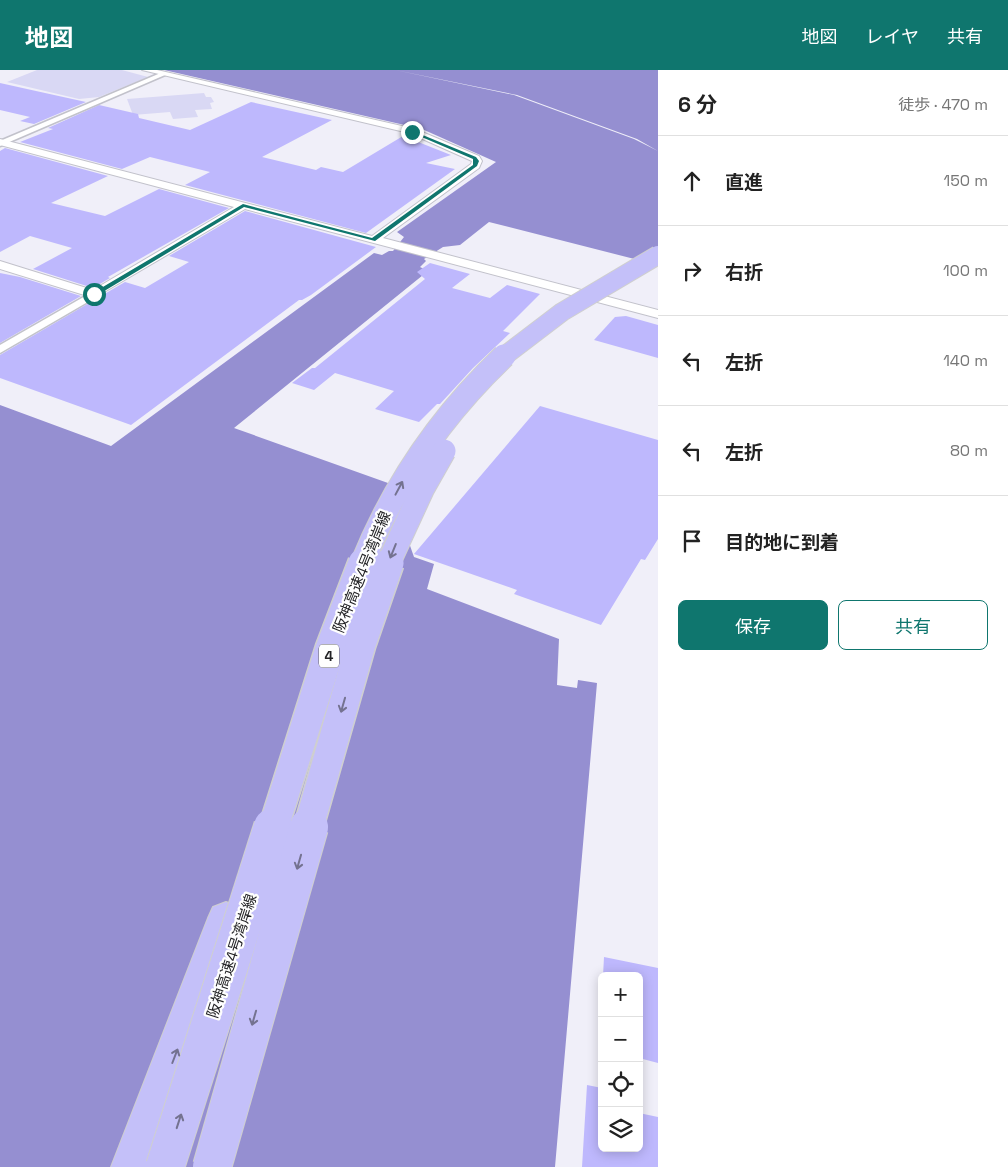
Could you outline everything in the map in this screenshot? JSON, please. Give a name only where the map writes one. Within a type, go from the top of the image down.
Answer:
[{"type":"highway","name":"阪神高速4号湾岸線","points":[[165,1167],[321,677],[362,567],[385,514],[406,475],[430,438],[458,403],[485,374],[540,325],[602,284],[658,254]]},
{"type":"highway","name":"阪神高速4号湾岸線","points":[[214,1161],[368,619],[406,519],[426,479],[449,442],[498,381],[555,331],[584,310],[658,266]]},
{"type":"highway","name":"4","points":[[132,1167],[294,735],[321,677]]},
{"type":"street","points":[[146,70],[412,132],[475,158],[477,161],[475,166],[373,240]]},
{"type":"street","points":[[1,143],[163,74]]},
{"type":"street","points":[[1,143],[658,314]]},
{"type":"street","points":[[0,350],[243,206]]},
{"type":"street","points":[[0,266],[94,294]]},
{"type":"shaded area","points":[[37,70],[122,70],[148,77],[99,97],[79,99],[7,82]]},
{"type":"shaded area","points":[[164,70],[658,70],[658,265],[489,222],[460,245],[443,247],[424,259],[426,261],[420,267],[428,271],[234,428],[388,483],[414,557],[434,564],[427,589],[559,639],[557,685],[577,688],[578,680],[597,683],[555,1167],[0,1167],[0,405],[111,446],[374,253],[382,255],[393,251],[404,237],[397,232],[496,162],[422,129]]},
{"type":"shaded area","points":[[204,93],[206,97],[211,97],[214,102],[210,103],[212,109],[195,110],[198,117],[173,119],[170,112],[133,115],[127,99]]},
{"type":"pier","points":[[395,70],[517,95],[637,139],[658,151],[634,139],[514,95]]},
{"type":"building","points":[[0,83],[86,102],[34,124],[20,121],[30,117],[0,110]]},
{"type":"building","points":[[251,102],[332,120],[262,157],[316,170],[321,167],[343,172],[403,136],[451,155],[426,163],[455,169],[366,233],[185,185],[210,172],[150,157],[122,169],[20,142],[53,129],[48,128],[99,105],[138,114],[139,118],[190,130]]},
{"type":"building","points":[[5,148],[108,176],[51,203],[105,216],[159,189],[229,208],[108,277],[110,278],[93,288],[33,269],[72,248],[30,236],[0,252],[0,151]]},
{"type":"building","points":[[245,211],[376,247],[311,295],[299,300],[131,425],[0,378],[0,355],[125,282],[145,288],[189,262],[169,256]]},
{"type":"building","points":[[430,263],[470,274],[452,288],[490,298],[507,285],[540,294],[503,331],[510,333],[473,368],[440,404],[437,404],[419,422],[375,409],[394,391],[335,373],[314,390],[292,383],[312,368],[315,368],[425,279],[417,272]]},
{"type":"building","points":[[0,273],[20,277],[81,296],[0,343]]},
{"type":"building","points":[[626,316],[658,325],[658,358],[594,340],[615,317]]},
{"type":"building","points":[[540,406],[658,440],[658,539],[645,560],[641,559],[601,625],[514,594],[517,590],[414,554]]},
{"type":"building","points":[[604,957],[658,968],[658,1063],[643,1059],[643,972],[603,972]]},
{"type":"building","points":[[587,1085],[598,1087],[598,1152],[643,1152],[643,1114],[658,1117],[658,1167],[582,1167]]},
{"type":"route","points":[[94,294],[243,206],[373,240],[475,166],[477,161],[475,158],[412,132]]}]
